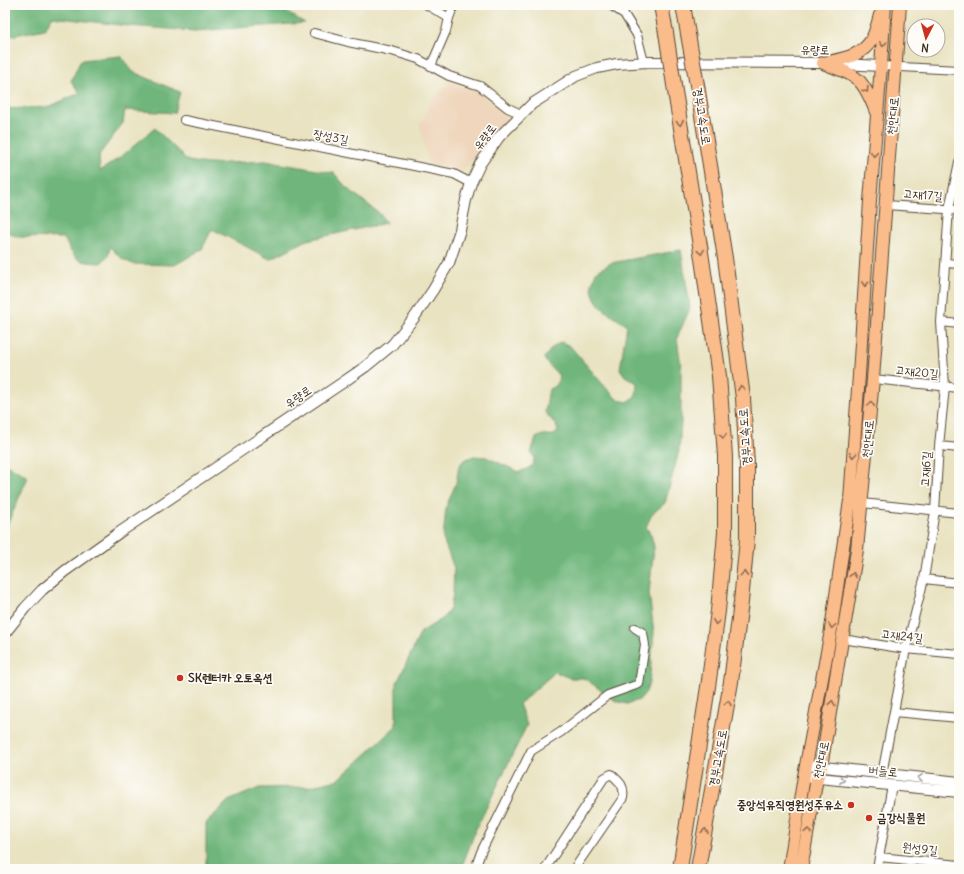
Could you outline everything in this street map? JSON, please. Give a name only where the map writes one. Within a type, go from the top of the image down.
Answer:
[{"type":"highway","name":"경부고속도로","points":[[661,5],[701,252],[719,376],[725,456],[725,532],[718,611],[680,869]]},
{"type":"highway","name":"경부고속도로","points":[[683,5],[725,258],[743,398],[747,464],[747,539],[741,602],[731,682],[698,869]]},
{"type":"main road","points":[[823,63],[858,54],[872,40],[884,5]]},
{"type":"main road","name":"천안대로","points":[[789,869],[805,771],[830,636],[850,500],[877,115],[882,66],[884,5]]},
{"type":"main road","name":"천안대로","points":[[801,869],[857,550],[873,379],[897,67],[900,5]]},
{"type":"main road","points":[[823,63],[856,77],[868,91],[877,115]]},
{"type":"street","points":[[427,5],[449,18]]},
{"type":"street","points":[[431,66],[446,31],[454,5]]},
{"type":"street","points":[[610,5],[624,14],[637,35],[644,62]]},
{"type":"street","points":[[314,33],[392,51],[418,59],[449,76],[480,86],[508,108],[521,114]]},
{"type":"street","name":"유량로","points":[[5,633],[24,608],[42,590],[65,571],[120,532],[342,383],[392,345],[425,301],[449,263],[460,230],[471,183],[480,164],[499,137],[532,104],[576,76],[596,68],[618,64],[644,62],[823,63],[882,66]]},
{"type":"street","points":[[882,66],[959,70]]},
{"type":"street","name":"장성3길","points":[[184,120],[454,174],[471,183]]},
{"type":"street","name":"고재6길","points":[[882,774],[906,649],[924,579],[935,511],[939,446],[945,387],[941,322],[949,209],[959,162]]},
{"type":"street","name":"고재17길","points":[[886,205],[959,210]]},
{"type":"street","points":[[946,263],[959,264]]},
{"type":"street","points":[[941,322],[959,324]]},
{"type":"street","name":"고재20길","points":[[873,379],[959,388]]},
{"type":"street","points":[[939,446],[959,448]]},
{"type":"street","points":[[862,503],[959,513]]},
{"type":"street","points":[[924,579],[959,583]]},
{"type":"street","points":[[474,869],[531,751],[561,732],[608,695],[639,684],[645,645],[643,633],[635,628]]},
{"type":"street","name":"고재24길","points":[[842,639],[906,649],[959,654]]},
{"type":"street","points":[[894,712],[959,718]]},
{"type":"street","name":"버들로","points":[[805,771],[882,774],[959,782]]},
{"type":"street","name":"버들로","points":[[819,772],[892,785],[959,792]]},
{"type":"street","points":[[545,869],[604,778],[611,774],[620,782],[624,791],[623,798],[574,869]]},
{"type":"street","points":[[877,869],[892,785]]},
{"type":"street","name":"원성9길","points":[[879,857],[959,865]]},
{"type":"shaded area","points":[[451,83],[477,91],[507,119],[462,172],[456,169],[429,164],[420,125],[432,99]]},
{"type":"green space","points":[[5,5],[286,5],[283,10],[305,23],[195,31],[129,26],[52,17],[45,29],[5,37]]},
{"type":"green space","points":[[121,56],[133,72],[180,92],[174,113],[125,110],[123,123],[99,155],[100,171],[122,156],[155,128],[188,161],[207,164],[265,161],[334,173],[346,187],[380,214],[386,223],[307,240],[270,259],[212,229],[202,249],[175,265],[133,264],[122,259],[110,247],[108,256],[101,263],[86,262],[74,255],[64,238],[17,237],[5,231],[5,109],[48,107],[80,93],[71,81],[81,60]]},
{"type":"green space","points":[[681,250],[690,308],[677,338],[681,366],[681,422],[679,451],[665,503],[652,514],[646,527],[651,535],[654,547],[649,593],[654,633],[649,683],[646,692],[639,700],[627,704],[616,701],[584,678],[570,678],[555,672],[519,704],[527,725],[476,829],[461,869],[206,869],[206,823],[228,801],[259,788],[307,787],[338,780],[396,726],[396,685],[421,632],[442,619],[450,609],[453,594],[454,568],[443,539],[446,507],[456,483],[459,466],[464,460],[474,456],[486,457],[519,472],[533,465],[534,457],[531,453],[536,438],[543,435],[553,435],[558,431],[556,425],[545,412],[549,389],[557,385],[559,376],[544,358],[553,347],[561,342],[570,346],[618,400],[628,402],[636,395],[637,383],[625,376],[620,369],[627,325],[609,314],[599,304],[595,298],[592,282],[596,272],[611,263]]},
{"type":"green space","points":[[5,463],[28,477],[5,530]]},
{"type":"place","name":"SK렌터카 오토옥션","points":[[180,678]]},
{"type":"place","name":"중앙석유직영원성주유소","points":[[851,805]]},
{"type":"place","name":"금강식물원","points":[[869,818]]}]
